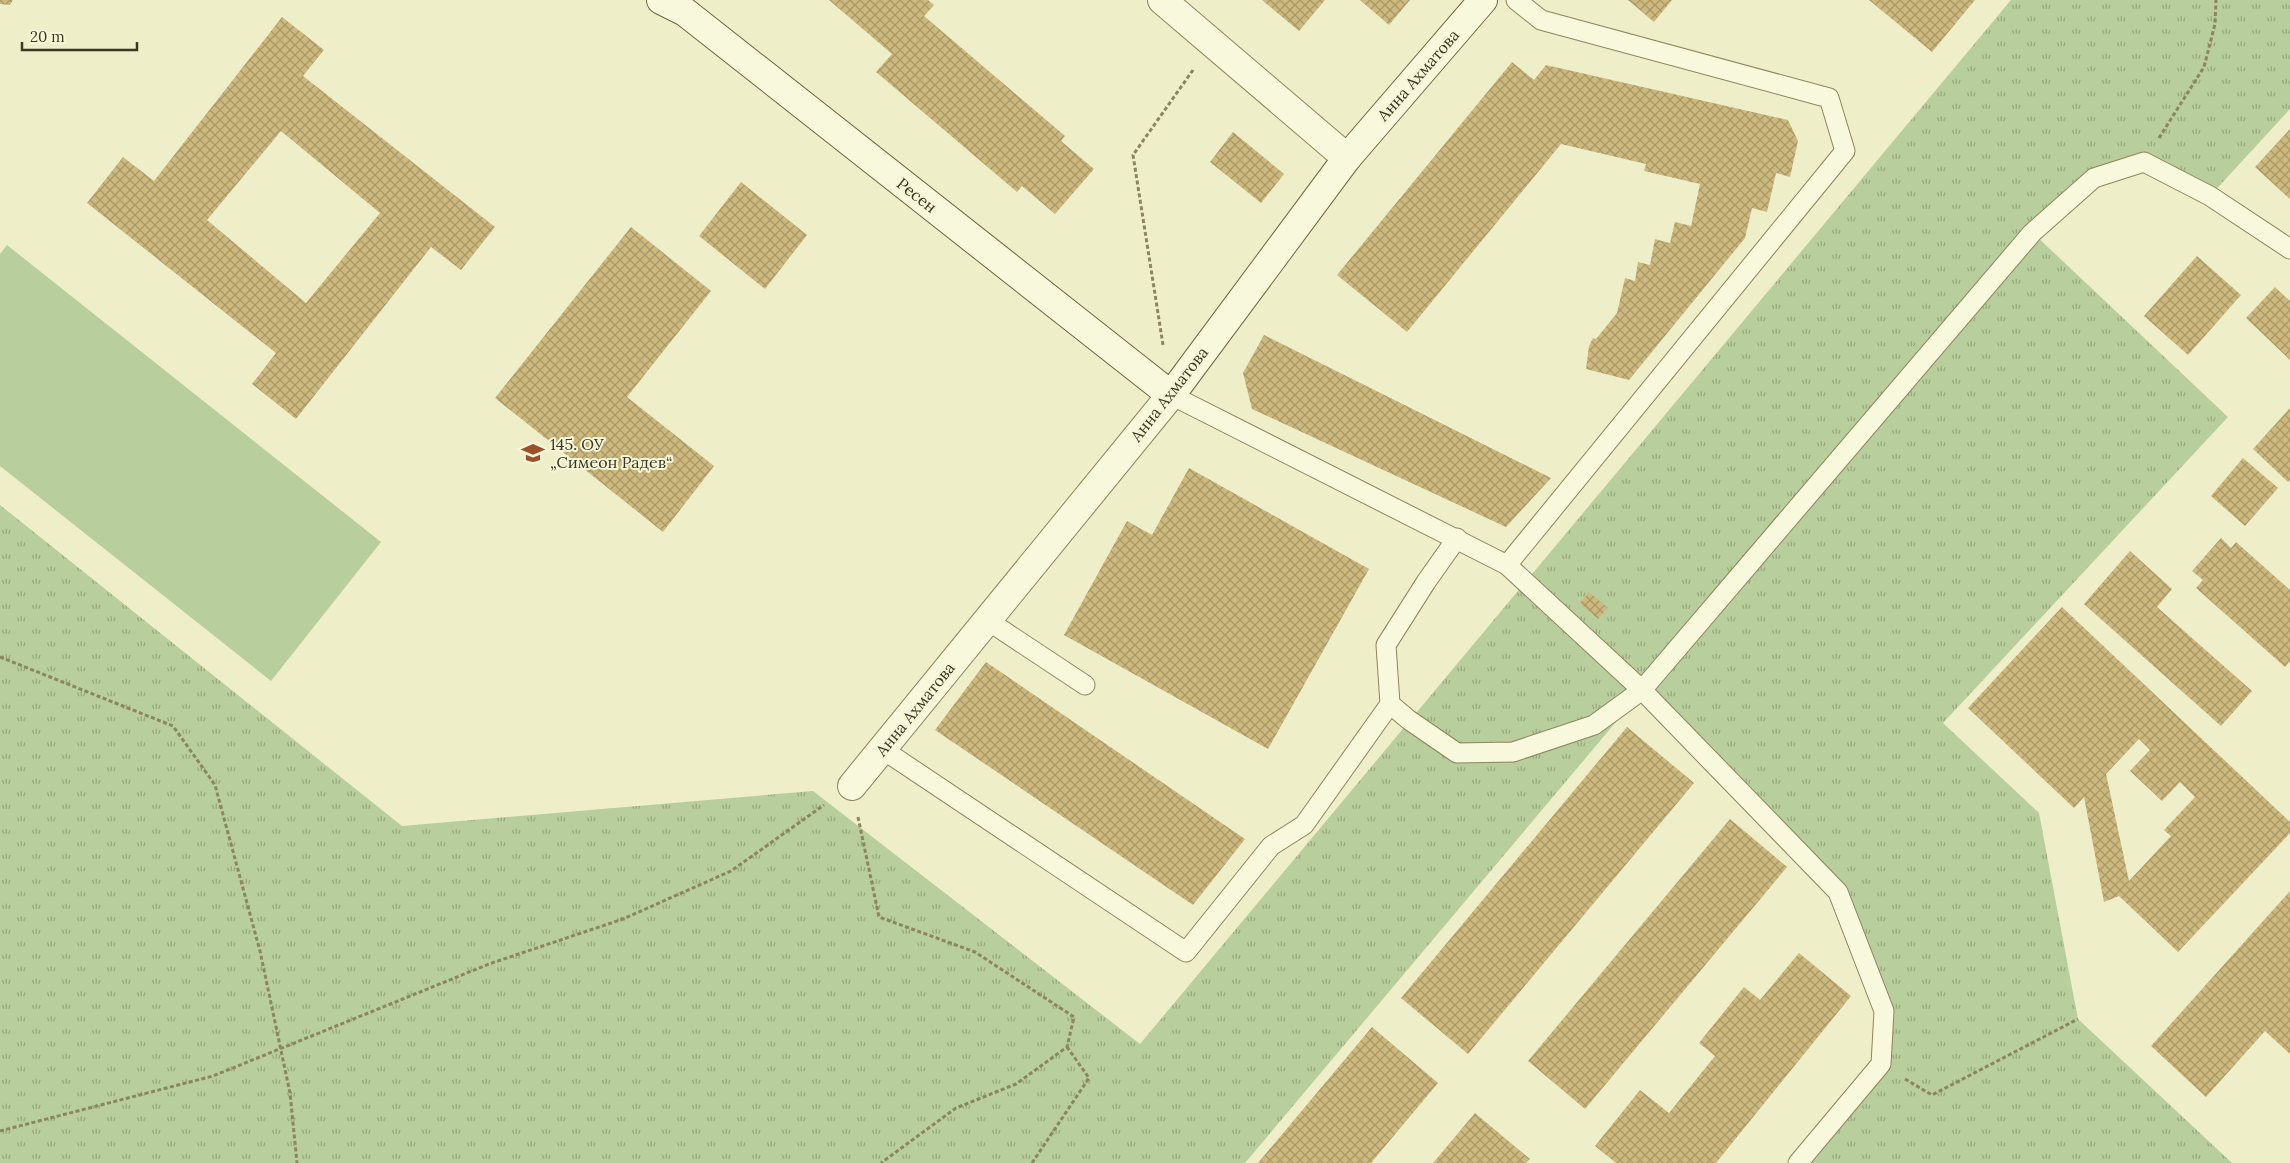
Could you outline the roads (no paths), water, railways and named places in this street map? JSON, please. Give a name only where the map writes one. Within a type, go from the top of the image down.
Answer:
[{"type":"street","name":"Ресен","points":[[661,0],[685,12],[1171,394]]},
{"type":"street","points":[[1162,0],[1347,158]]},
{"type":"street","name":"Анна Ахматова","points":[[852,786],[1171,394],[1347,158],[1483,0]]},
{"type":"lane","points":[[1507,565],[1845,151],[1830,98],[1541,20],[1516,0]]},
{"type":"lane","points":[[1390,704],[1409,720],[1458,753],[1512,752],[1594,725],[1642,690],[2032,233],[2094,178],[2144,162],[2210,196],[2290,249]]},
{"type":"lane","points":[[1171,394],[1458,538],[1507,565],[1642,690],[1838,892],[1884,1011],[1881,1064],[1798,1163]]},
{"type":"lane","points":[[882,749],[1186,952],[1271,846],[1304,825],[1390,704],[1386,645],[1426,582],[1458,538]]},
{"type":"lane","points":[[988,620],[1085,685]]},
{"type":"place","name":"145. ОУ „Симеон Радев“","points":[[533,453]]}]
